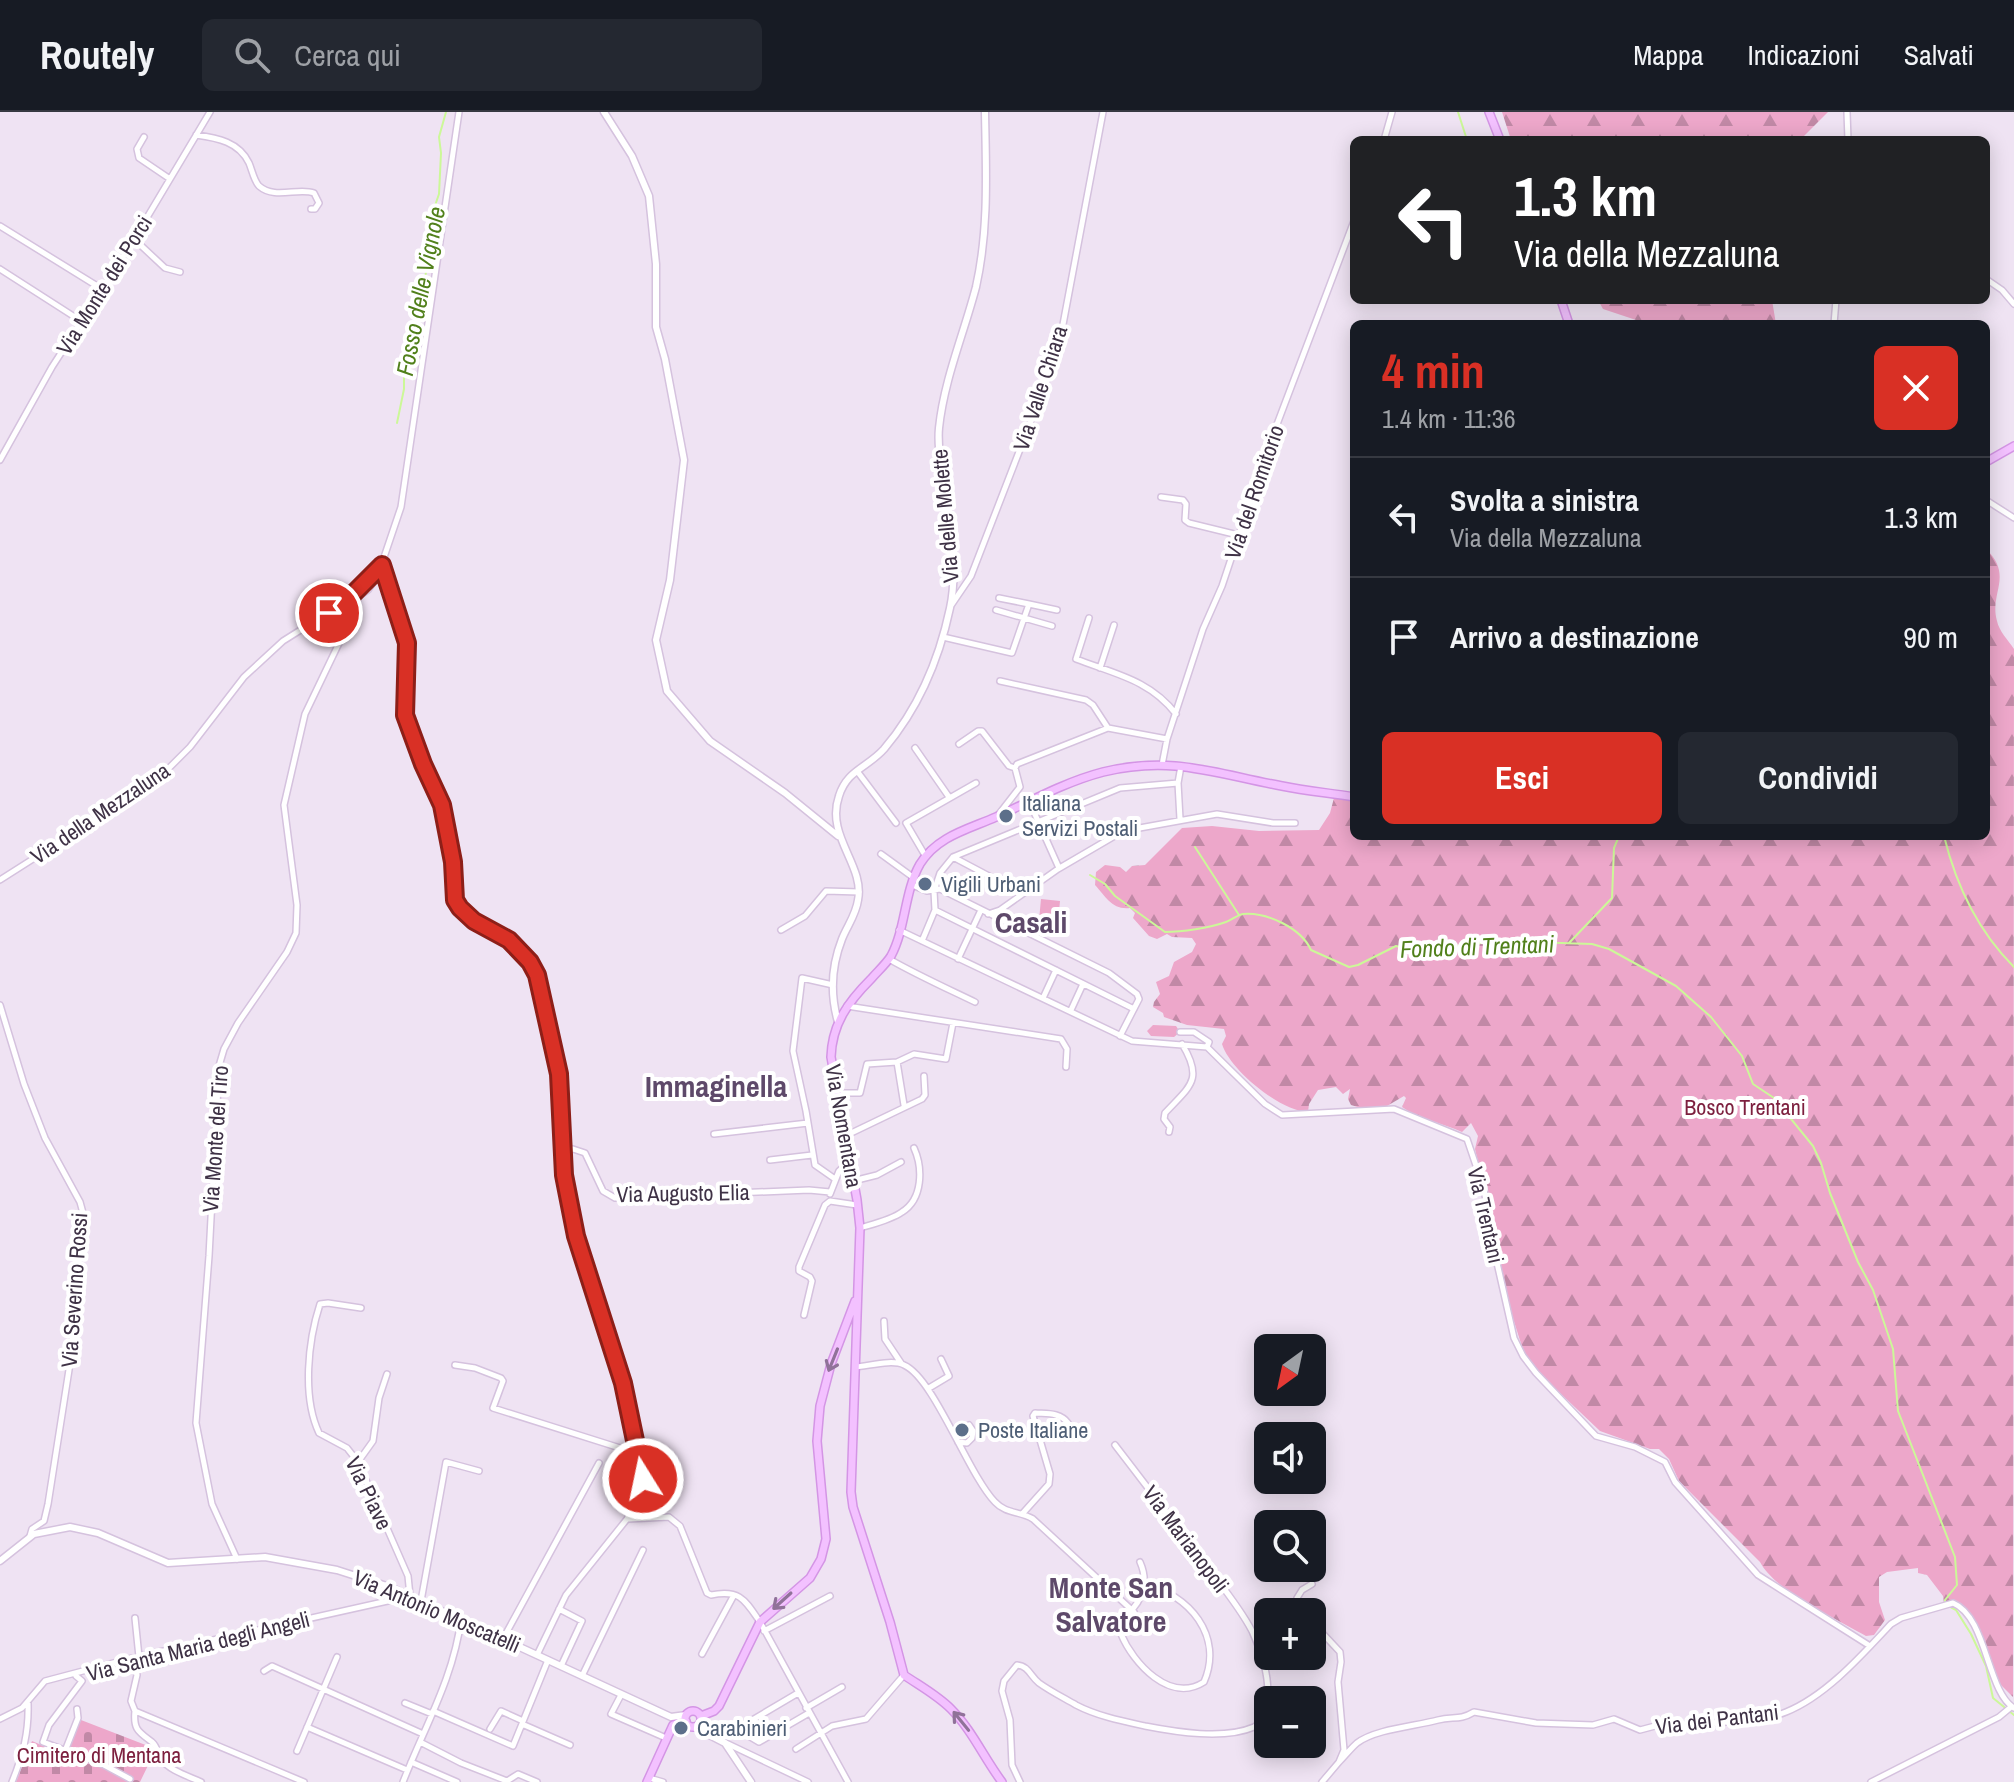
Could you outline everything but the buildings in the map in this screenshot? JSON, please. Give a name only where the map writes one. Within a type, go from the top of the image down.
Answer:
[{"type":"main road","points":[[1489,112],[1498,136]]},
{"type":"main road","points":[[1990,460],[2014,446]]},
{"type":"main road","name":"Via Nomentana","points":[[904,1675],[852,1502],[860,1228],[836,1093],[832,1040],[838,1022],[847,1006],[889,959],[913,881],[926,857],[949,836],[1104,772],[1162,765],[1203,768],[1282,786],[1350,796]]},
{"type":"main road","points":[[701,1716],[719,1706],[762,1626],[810,1578],[825,1548],[817,1424],[826,1378],[859,1287]]},
{"type":"main road","points":[[904,1675],[952,1710],[1002,1782]]},
{"type":"main road","points":[[648,1780],[673,1725],[692,1711],[701,1716]]},
{"type":"main road","points":[[686,1718],[694,1727],[699,1724],[701,1716]]},
{"type":"street","name":"Via Monte dei Porci","points":[[0,460],[39,388],[210,112]]},
{"type":"street","name":"Via della Mezzaluna","points":[[0,880],[166,771],[190,747],[244,677],[283,641],[345,602],[382,565],[408,475],[459,112]]},
{"type":"street","points":[[604,112],[632,156],[649,196],[656,264],[656,327],[685,463],[670,580],[656,640],[667,691],[710,741],[773,784],[839,836]]},
{"type":"street","name":"Via delle Molette","points":[[860,892],[839,836],[837,799],[844,782],[884,749],[910,714],[930,675],[951,605],[952,556],[939,428],[976,286],[984,237],[987,196],[985,112]]},
{"type":"street","name":"Via Valle Chiara","points":[[951,605],[971,576],[1058,351],[1103,112]]},
{"type":"street","points":[[1385,136],[1392,112]]},
{"type":"street","points":[[1847,112],[1848,136]]},
{"type":"street","points":[[196,135],[224,141],[239,149],[257,183],[263,188],[284,193],[314,193],[319,203],[311,209]]},
{"type":"street","points":[[144,137],[137,149],[139,158],[170,179]]},
{"type":"street","points":[[0,226],[102,289]]},
{"type":"street","name":"Via del Romitorio","points":[[1162,765],[1167,739],[1203,629],[1222,586],[1350,232]]},
{"type":"street","points":[[134,239],[165,268],[180,272]]},
{"type":"street","points":[[0,269],[81,321]]},
{"type":"street","points":[[1990,282],[2004,291],[2014,304]]},
{"type":"street","points":[[1161,497],[1183,500],[1186,504],[1185,520],[1189,523],[1238,535]]},
{"type":"street","points":[[1990,503],[2014,518]]},
{"type":"street","points":[[382,565],[407,643],[405,715],[442,805],[453,862],[454,895],[464,913],[506,937],[536,970],[559,1074],[564,1175],[576,1236],[623,1383],[643,1474],[642,1488],[627,1519],[574,1584],[537,1655]]},
{"type":"street","name":"Via Monte del Tiro","points":[[237,1559],[212,1504],[196,1429],[219,1066],[238,1023],[295,937],[297,905],[284,801],[305,714],[359,596],[371,586],[382,565]]},
{"type":"street","points":[[999,598],[1057,610]]},
{"type":"street","points":[[943,637],[1011,653],[1029,604]]},
{"type":"street","points":[[996,610],[1052,626]]},
{"type":"street","points":[[1089,618],[1076,659],[1143,685],[1162,696],[1176,714]]},
{"type":"street","points":[[1100,668],[1114,625]]},
{"type":"street","points":[[1000,681],[1086,700],[1093,705],[1108,728]]},
{"type":"street","points":[[1015,768],[1017,764],[1108,728],[1167,739]]},
{"type":"street","points":[[959,744],[982,731],[1009,766],[1015,768]]},
{"type":"street","points":[[915,748],[949,797]]},
{"type":"street","points":[[1180,819],[1178,783],[1181,765]]},
{"type":"street","points":[[998,816],[1020,787],[1015,768]]},
{"type":"street","points":[[857,771],[896,823]]},
{"type":"street","points":[[926,857],[906,823],[976,783]]},
{"type":"street","points":[[922,941],[935,910],[934,891],[940,873],[953,857],[1120,788],[1178,783]]},
{"type":"street","points":[[1029,801],[1059,868]]},
{"type":"street","points":[[958,959],[973,928],[985,912],[1000,910],[1059,868],[1123,831],[1217,814],[1273,823],[1295,823]]},
{"type":"street","points":[[881,854],[927,891],[940,889],[1109,973],[1137,994],[1139,999],[1120,1036]]},
{"type":"street","points":[[953,857],[1021,893]]},
{"type":"street","points":[[781,930],[805,916],[826,891],[860,892],[857,909],[842,939],[834,965],[832,999],[838,1022]]},
{"type":"street","points":[[935,910],[1134,1009]]},
{"type":"street","points":[[899,930],[1132,1041],[1207,1047],[1209,1042],[1194,1032],[1180,1032]]},
{"type":"street","points":[[889,959],[975,1002]]},
{"type":"street","points":[[1043,998],[1056,970]]},
{"type":"street","points":[[833,985],[802,978],[793,1042],[812,1155],[818,1169],[835,1179]]},
{"type":"street","points":[[1071,1010],[1083,984]]},
{"type":"street","name":"Via Severino Rossi","points":[[0,1005],[47,1142],[83,1213],[72,1351],[50,1491],[45,1519],[32,1529],[30,1536]]},
{"type":"street","points":[[847,1006],[1061,1039],[1067,1049],[1066,1067]]},
{"type":"street","points":[[836,1093],[860,1093],[867,1064],[897,1062],[914,1054],[946,1059],[953,1023]]},
{"type":"street","points":[[1169,1132],[1165,1113],[1194,1078],[1194,1069],[1182,1044]]},
{"type":"street","name":"Via Trentani","points":[[1207,1047],[1265,1104],[1282,1115],[1394,1109],[1467,1139],[1484,1189],[1514,1338],[1536,1373],[1596,1436],[1635,1447],[1665,1462],[1675,1482],[1758,1575],[1870,1646]]},
{"type":"street","points":[[897,1062],[904,1105]]},
{"type":"street","points":[[844,1137],[904,1105],[922,1099],[925,1095],[924,1076]]},
{"type":"street","points":[[714,1134],[808,1123]]},
{"type":"street","points":[[860,1228],[903,1212],[910,1204],[918,1190],[920,1174],[914,1148]]},
{"type":"street","name":"Via Augusto Elia","points":[[563,1151],[573,1149],[585,1153],[603,1191],[615,1198],[798,1190],[830,1192]]},
{"type":"street","points":[[770,1160],[812,1155]]},
{"type":"street","points":[[804,1315],[812,1281],[799,1268],[829,1202],[835,1179],[849,1162]]},
{"type":"street","points":[[853,1181],[877,1175],[901,1162]]},
{"type":"street","points":[[829,1202],[857,1205]]},
{"type":"street","name":"Via Piave","points":[[361,1308],[320,1304],[309,1351],[312,1362],[307,1386],[319,1433],[347,1448],[358,1462],[408,1576],[410,1596]]},
{"type":"street","points":[[884,1321],[885,1339],[902,1364],[928,1388],[992,1500],[1002,1509],[1023,1513],[1132,1610]]},
{"type":"street","points":[[928,1388],[949,1376],[941,1359]]},
{"type":"street","points":[[855,1367],[902,1364]]},
{"type":"street","points":[[455,1365],[475,1368],[501,1378],[503,1381],[493,1408],[640,1454]]},
{"type":"street","points":[[358,1462],[373,1441],[379,1398],[387,1374]]},
{"type":"street","points":[[1023,1513],[1049,1484],[1050,1474],[1033,1416],[1035,1413],[1055,1414],[1068,1423]]},
{"type":"street","points":[[955,1439],[962,1443],[972,1438],[973,1431],[969,1425]]},
{"type":"street","name":"Via Marianopoli","points":[[1020,1782],[1012,1765],[1010,1720],[1002,1691],[1004,1681],[1017,1665],[1028,1668],[1038,1682],[1079,1707],[1148,1726],[1195,1734],[1237,1731],[1254,1727],[1262,1721],[1265,1712],[1268,1700],[1266,1676],[1251,1630],[1230,1597],[1115,1445]]},
{"type":"street","points":[[421,1601],[446,1462],[479,1471]]},
{"type":"street","points":[[503,1639],[599,1463]]},
{"type":"street","points":[[627,1519],[675,1519],[707,1593],[726,1592],[744,1599],[848,1782]]},
{"type":"street","name":"Via Antonio Moscatelli","points":[[0,1561],[30,1536],[48,1529],[74,1527],[102,1534],[168,1563],[273,1558],[337,1570],[380,1582],[621,1695],[671,1717],[686,1718]]},
{"type":"street","points":[[582,1676],[643,1550]]},
{"type":"street","points":[[1140,1562],[1144,1584],[1121,1634],[1126,1647],[1145,1670],[1167,1684],[1196,1687],[1204,1682],[1209,1659],[1206,1627],[1180,1600],[1168,1592],[1144,1584]]},
{"type":"street","points":[[1297,1598],[1302,1590],[1312,1584]]},
{"type":"street","points":[[702,1654],[734,1595]]},
{"type":"street","name":"Via Santa Maria degli Angeli","points":[[0,1719],[15,1713],[45,1681],[410,1596]]},
{"type":"street","points":[[762,1626],[830,1596]]},
{"type":"street","name":"Via dei Pantani","points":[[1322,1782],[1358,1742],[1439,1719],[1462,1719],[1474,1712],[1536,1723],[1593,1725],[1614,1719],[1640,1730],[1655,1726],[1766,1717],[1787,1712],[1840,1677],[1901,1618],[1956,1604],[1979,1638],[2010,1709]]},
{"type":"street","points":[[559,1609],[582,1621],[561,1666]]},
{"type":"street","points":[[135,1618],[137,1675],[131,1701],[138,1730],[141,1736],[153,1743],[162,1761],[201,1782]]},
{"type":"street","points":[[403,1782],[458,1644],[461,1618]]},
{"type":"street","points":[[1326,1637],[1340,1652],[1338,1682],[1344,1750],[1339,1762]]},
{"type":"street","points":[[297,1751],[337,1657]]},
{"type":"street","points":[[405,1703],[513,1746],[548,1660]]},
{"type":"street","points":[[264,1671],[272,1666],[423,1734]]},
{"type":"street","points":[[75,1675],[82,1681],[49,1725],[43,1742],[104,1765],[130,1779]]},
{"type":"street","points":[[796,1749],[832,1726],[866,1719],[904,1675]]},
{"type":"street","points":[[798,1693],[737,1729],[759,1742],[842,1687]]},
{"type":"street","points":[[621,1695],[611,1714],[666,1738]]},
{"type":"street","points":[[12,1782],[29,1726],[28,1702]]},
{"type":"street","points":[[65,1751],[78,1718],[77,1709]]},
{"type":"street","points":[[1871,1782],[2010,1709]]},
{"type":"street","points":[[135,1711],[304,1782]]},
{"type":"street","points":[[490,1729],[501,1711],[570,1745]]},
{"type":"street","points":[[307,1727],[407,1770]]},
{"type":"street","points":[[694,1727],[808,1782]]},
{"type":"street","points":[[420,1742],[507,1781],[518,1774],[537,1782]]},
{"type":"street","points":[[725,1743],[751,1782]]},
{"type":"street","points":[[411,1762],[457,1782]]},
{"type":"street","points":[[439,1782],[440,1774]]},
{"type":"street","points":[[648,1780],[663,1782]]},
{"type":"green space","points":[[1502,112],[1828,112],[1804,136],[1510,136]]},
{"type":"green space","points":[[1600,304],[1773,304],[1775,320],[1636,320],[1603,309]]},
{"type":"green space","name":"Bosco Trentani","points":[[1990,554],[1994,559],[2000,576],[1995,611],[1997,621],[2014,649],[2013,1697],[1999,1683],[1989,1654],[1957,1601],[1944,1603],[1943,1596],[1927,1575],[1918,1573],[1918,1568],[1887,1572],[1879,1577],[1879,1602],[1885,1620],[1874,1635],[1866,1636],[1808,1604],[1779,1583],[1679,1481],[1669,1459],[1659,1449],[1650,1449],[1600,1431],[1541,1375],[1524,1353],[1505,1293],[1493,1228],[1496,1223],[1492,1221],[1475,1149],[1478,1136],[1471,1123],[1462,1132],[1423,1118],[1402,1107],[1404,1096],[1387,1106],[1361,1108],[1351,1105],[1348,1099],[1350,1089],[1343,1094],[1336,1087],[1318,1090],[1309,1104],[1308,1112],[1297,1110],[1271,1097],[1245,1077],[1222,1044],[1226,1036],[1224,1029],[1187,1025],[1164,1017],[1153,1007],[1160,994],[1156,982],[1169,976],[1174,962],[1192,952],[1196,944],[1192,938],[1167,934],[1157,939],[1149,936],[1133,918],[1135,913],[1130,908],[1114,905],[1095,885],[1096,872],[1105,865],[1120,867],[1126,872],[1132,866],[1145,865],[1182,828],[1212,826],[1259,831],[1319,830],[1330,813],[1334,798],[1350,800],[1350,840],[1990,840]]},
{"type":"green space","points":[[1041,899],[1060,901],[1057,933],[1038,931]]},
{"type":"green space","points":[[1153,1025],[1176,1026],[1180,1032],[1174,1037],[1151,1036],[1147,1031]]},
{"type":"green space","name":"Cimitero di Mentana","points":[[81,1720],[156,1749],[140,1782],[16,1782],[32,1741],[65,1755]]},
{"type":"waterway","name":"Fosso delle Vignole","points":[[397,423],[408,343],[421,309],[420,292],[429,263],[429,223],[439,194],[439,137],[446,112]]},
{"type":"waterway","points":[[1458,112],[1466,136]]},
{"type":"waterway","points":[[1569,943],[1612,898],[1614,848],[1617,840]]},
{"type":"waterway","points":[[1945,840],[1955,872],[1979,923],[2014,967]]},
{"type":"waterway","points":[[1195,847],[1239,915]]},
{"type":"waterway","name":"Fondo di Trentani","points":[[1090,875],[1165,932],[1212,926],[1243,914],[1252,914],[1282,923],[1300,935],[1311,950],[1349,967],[1396,946],[1415,951],[1497,941],[1592,944],[1609,949],[1676,986],[1711,1017],[1742,1056],[1753,1084],[1774,1098],[1813,1146],[1821,1163],[1858,1262],[1873,1290],[1893,1349],[1898,1411],[1955,1557],[1957,1585],[1945,1604],[1956,1610],[1971,1634],[1986,1666],[1993,1698],[2014,1715]]},
{"type":"place","name":"Italiana Servizi Postali","points":[[1006,816]]},
{"type":"place","name":"Vigili Urbani","points":[[925,884]]},
{"type":"place","name":"Poste Italiane","points":[[962,1430]]},
{"type":"place","name":"Carabinieri","points":[[681,1728]]},
{"type":"district","name":"Casali","points":[[1031,922]]},
{"type":"district","name":"Immaginella","points":[[716,1086]]},
{"type":"district","name":"Monte San Salvatore","points":[[1111,1604]]},
{"type":"route","points":[[329,613],[345,602],[382,565],[407,643],[405,715],[442,805],[453,862],[455,900],[474,921],[509,940],[535,968],[559,1074],[564,1175],[576,1236],[623,1383],[642,1462],[643,1479]]}]
